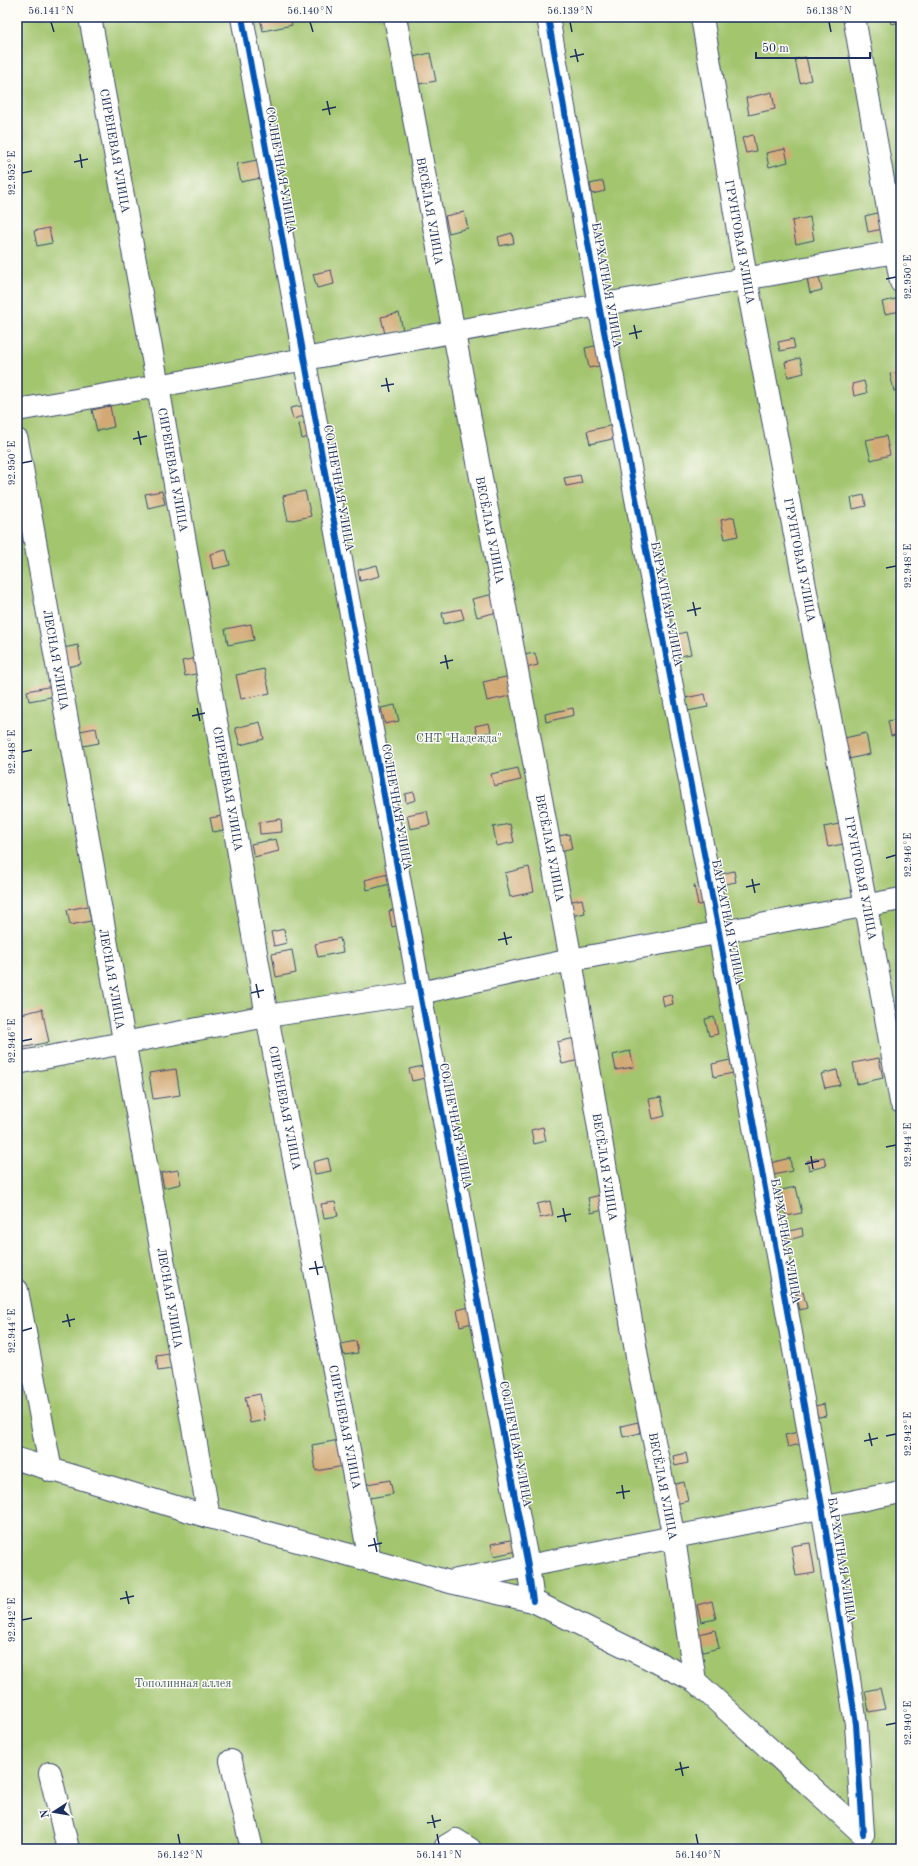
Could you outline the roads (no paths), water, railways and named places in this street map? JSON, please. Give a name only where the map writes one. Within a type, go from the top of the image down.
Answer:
[{"type":"street","name":"СИРЕНЕВАЯ УЛИЦА","points":[[90,17],[158,386],[267,1016],[370,1561]]},
{"type":"street","name":"СОЛНЕЧНАЯ УЛИЦА","points":[[242,17],[420,993],[528,1566],[533,1601]]},
{"type":"street","name":"ВЕСЁЛАЯ УЛИЦА","points":[[395,17],[452,331],[571,960],[638,1363],[674,1538],[695,1680]]},
{"type":"street","name":"БАРХАТНАЯ УЛИЦА","points":[[548,17],[599,305],[719,932],[822,1506],[856,1724],[863,1834],[695,1680]]},
{"type":"street","name":"ГРУНТОВАЯ УЛИЦА","points":[[702,17],[746,278],[866,906],[901,1102]]},
{"type":"street","points":[[854,17],[899,252],[901,282]]},
{"type":"street","points":[[17,410],[158,386],[746,278],[899,252]]},
{"type":"street","name":"ЛЕСНАЯ УЛИЦА","points":[[17,440],[210,1518]]},
{"type":"street","points":[[17,1063],[267,1016],[420,993],[571,960],[901,899]]},
{"type":"street","points":[[17,1290],[51,1470]]},
{"type":"street","points":[[17,1459],[210,1518],[450,1582],[533,1601],[695,1680]]},
{"type":"street","points":[[450,1582],[674,1538],[822,1506],[901,1492]]},
{"type":"street","points":[[231,1761],[252,1849]]},
{"type":"street","points":[[50,1772],[68,1849]]},
{"type":"street","points":[[446,1848],[456,1840],[470,1849]]},
{"type":"park label","name":"СНТ \"Надежда\"","points":[[459,738]]},
{"type":"park label","name":"Тополинная аллея","points":[[183,1683]]}]
